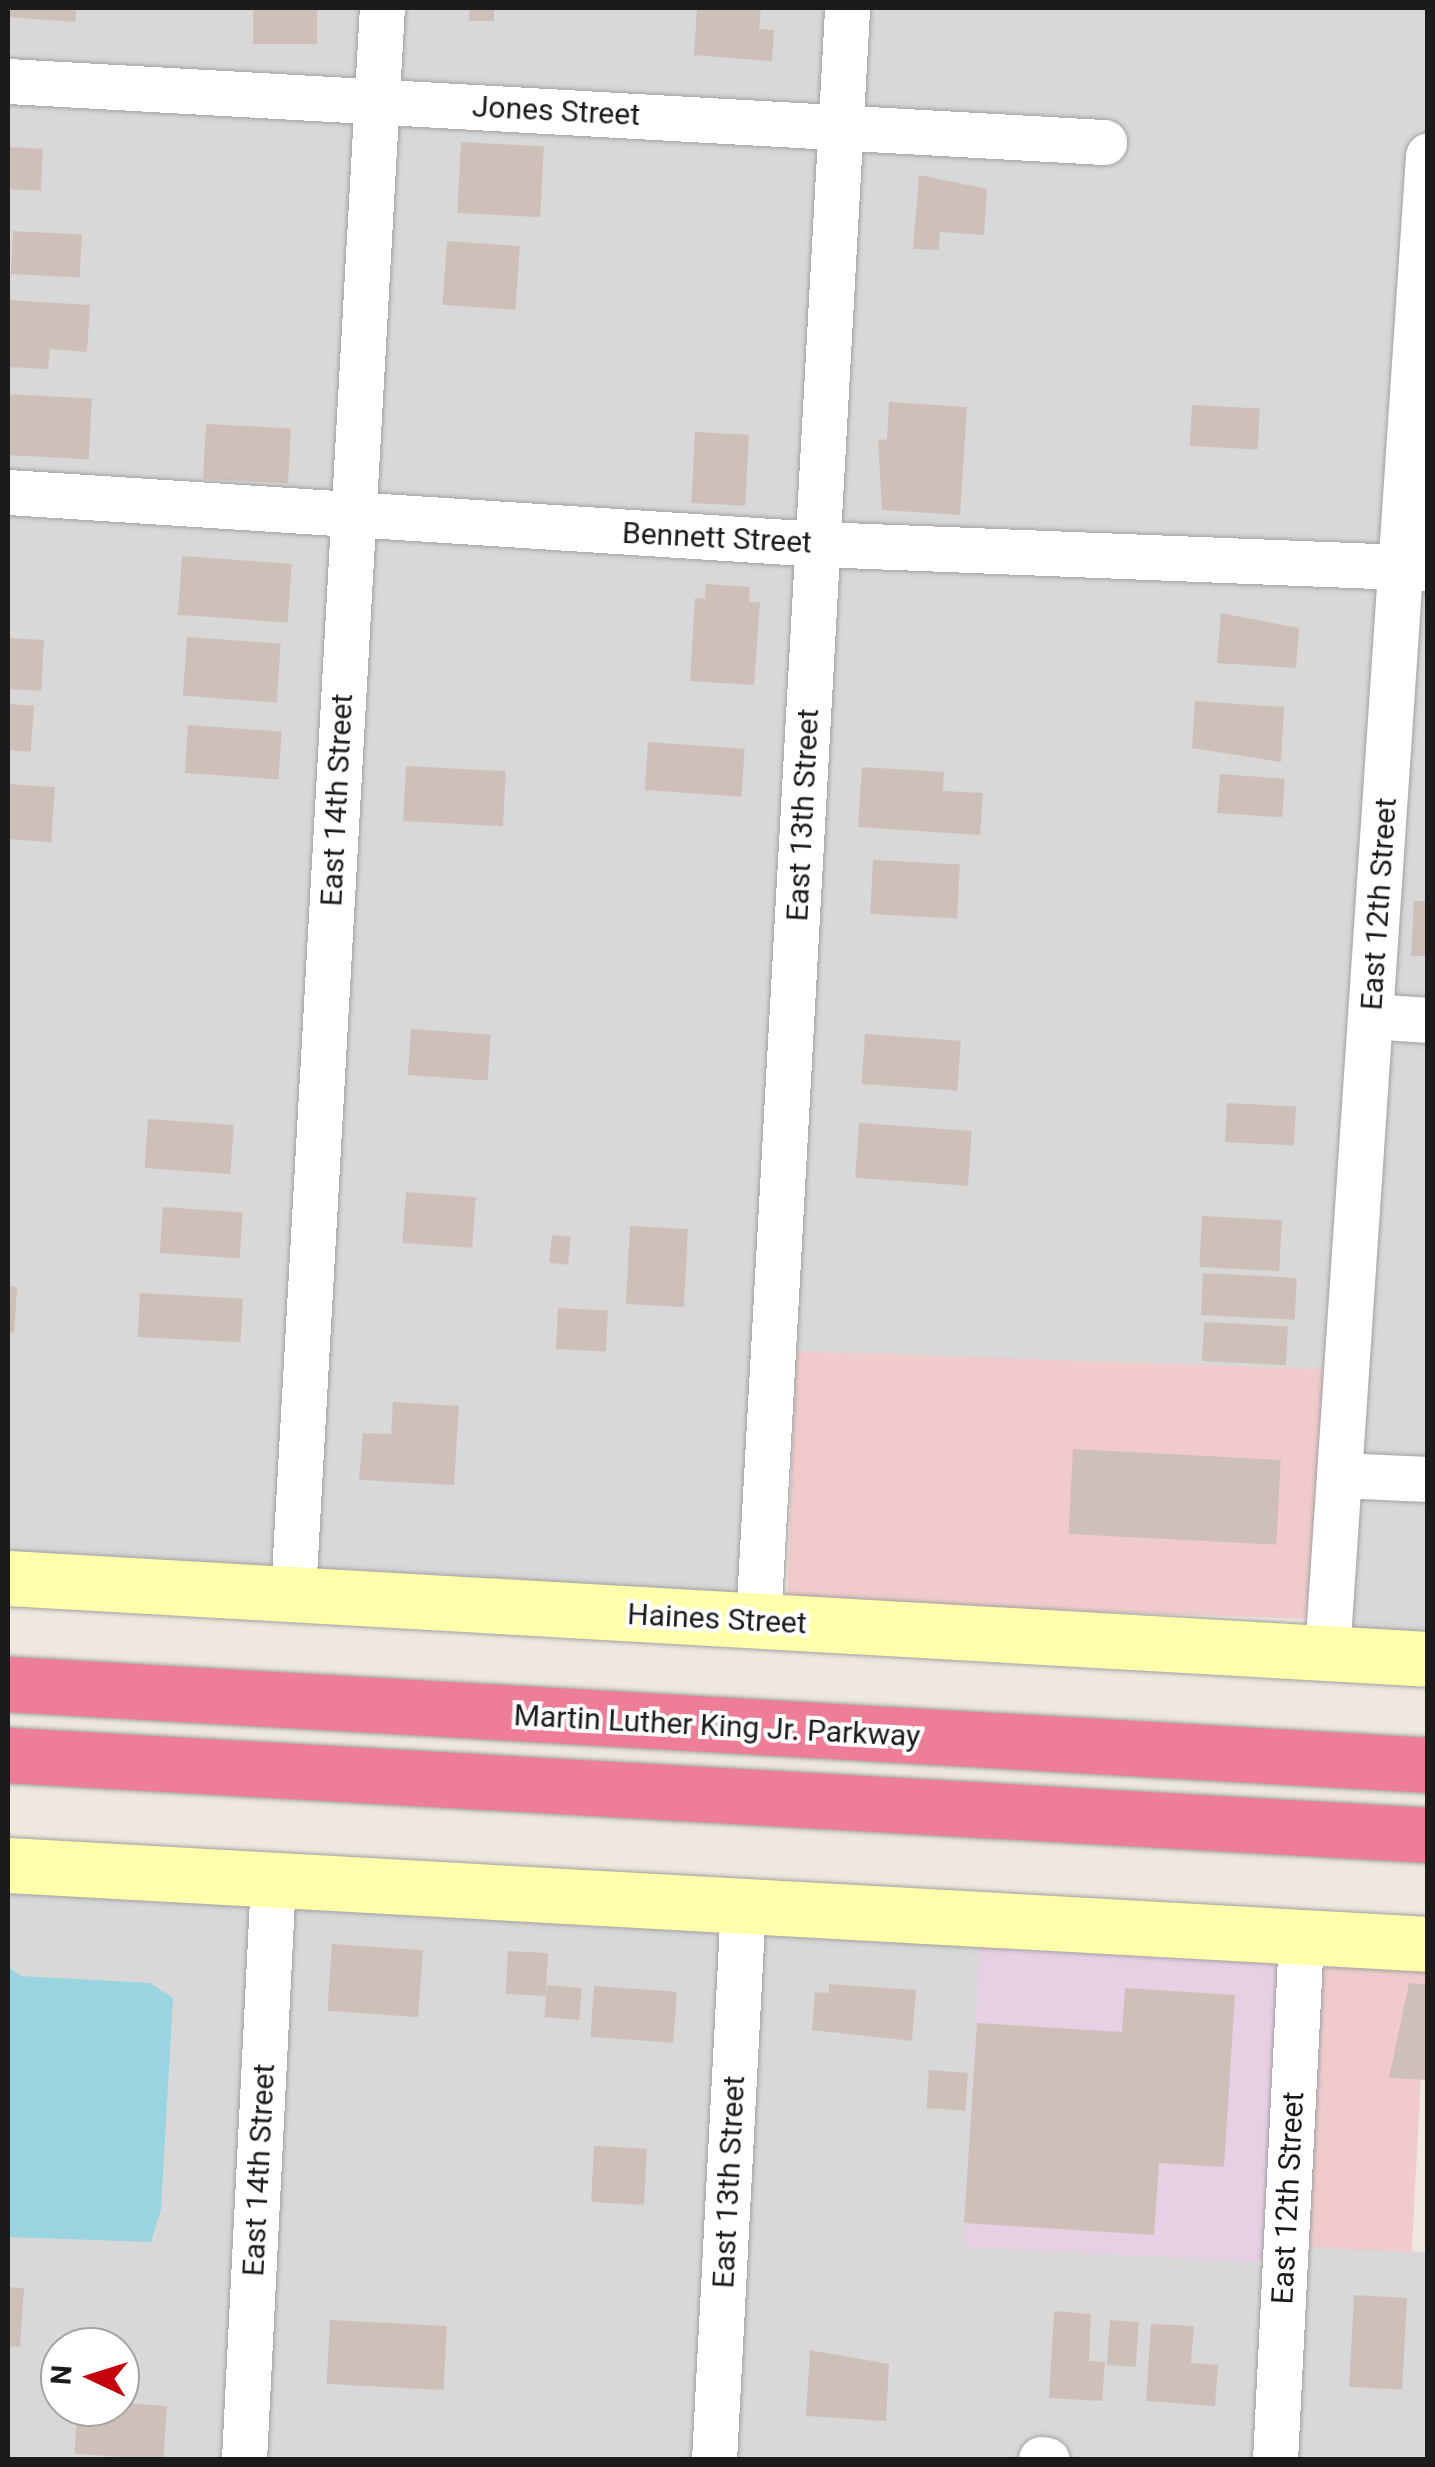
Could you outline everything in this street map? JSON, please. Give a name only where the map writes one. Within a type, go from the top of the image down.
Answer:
[{"type":"highway","name":"Martin Luther King Jr. Parkway","points":[[8,1684],[1428,1765]]},
{"type":"highway","points":[[8,1755],[1428,1835]]},
{"type":"street","name":"East 14th Street","points":[[293,1593],[382,8]]},
{"type":"street","name":"East 13th Street","points":[[758,1622],[847,8]]},
{"type":"street","name":"Jones Street","points":[[8,81],[840,124],[1104,142]]},
{"type":"street","name":"East 12th Street","points":[[1327,1654],[1371,1016],[1415,567],[1428,155]]},
{"type":"street","name":"Bennett Street","points":[[8,492],[818,544],[1415,567]]},
{"type":"street","points":[[1371,1016],[1428,1020]]},
{"type":"street","points":[[1340,1475],[1428,1479]]},
{"type":"street","name":"Haines Street","points":[[8,1578],[1428,1659]]},
{"type":"street","points":[[8,1865],[1428,1944]]},
{"type":"street","name":"East 14th Street","points":[[244,2460],[273,1880]]},
{"type":"street","name":"East 13th Street","points":[[714,2460],[743,1905]]},
{"type":"street","name":"East 12th Street","points":[[1275,2460],[1300,1937]]},
{"type":"shaded area","points":[[8,8],[1427,8],[1427,1636],[1308,1630],[1323,1374],[796,1351],[780,1600],[8,1556]]},
{"type":"shaded area","points":[[796,1351],[1324,1369],[1315,1619],[787,1601]]},
{"type":"shaded area","points":[[8,1883],[980,1941],[1261,2266],[1262,2244],[1427,2252],[1427,2459],[8,2459]]},
{"type":"shaded area","points":[[980,1941],[1279,1957],[1263,2262],[964,2247]]},
{"type":"shaded area","points":[[1279,1957],[1427,1965],[1412,2252],[1264,2245]]},
{"type":"water","points":[[8,1967],[21,1976],[150,1983],[173,1998],[161,2209],[151,2242],[8,2237]]},
{"type":"building","points":[[8,8],[76,8],[75,22],[8,17]]},
{"type":"building","points":[[253,8],[317,8],[317,44],[253,44]]},
{"type":"building","points":[[469,8],[494,8],[494,21],[469,21]]},
{"type":"building","points":[[697,8],[761,8],[759,29],[774,30],[772,61],[694,55]]},
{"type":"building","points":[[461,142],[544,146],[540,217],[457,213]]},
{"type":"building","points":[[8,147],[43,149],[41,191],[8,189]]},
{"type":"building","points":[[919,175],[987,189],[984,235],[940,232],[939,250],[913,249]]},
{"type":"building","points":[[13,231],[82,235],[80,278],[11,274]]},
{"type":"building","points":[[447,241],[520,246],[515,310],[443,305]]},
{"type":"building","points":[[8,300],[90,305],[87,352],[50,349],[48,369],[8,367]]},
{"type":"building","points":[[8,394],[92,398],[89,459],[8,455]]},
{"type":"building","points":[[889,402],[967,407],[960,515],[882,510],[878,439],[887,440]]},
{"type":"building","points":[[1192,405],[1260,409],[1258,450],[1190,446]]},
{"type":"building","points":[[206,424],[291,428],[288,483],[203,479]]},
{"type":"building","points":[[695,432],[749,435],[745,506],[691,503]]},
{"type":"building","points":[[182,556],[292,564],[288,623],[178,615]]},
{"type":"building","points":[[706,584],[750,587],[749,602],[760,602],[754,685],[690,681],[695,598],[705,599]]},
{"type":"building","points":[[1221,613],[1299,628],[1296,668],[1217,663]]},
{"type":"building","points":[[187,637],[281,644],[277,702],[183,696]]},
{"type":"building","points":[[8,638],[44,640],[41,691],[8,689]]},
{"type":"building","points":[[1195,701],[1284,707],[1281,762],[1192,748]]},
{"type":"building","points":[[8,704],[34,706],[31,752],[8,750]]},
{"type":"building","points":[[188,725],[282,732],[278,779],[185,773]]},
{"type":"building","points":[[648,742],[745,749],[741,797],[645,790]]},
{"type":"building","points":[[406,766],[506,771],[503,826],[403,821]]},
{"type":"building","points":[[862,767],[944,772],[943,791],[983,793],[980,835],[858,827]]},
{"type":"building","points":[[1220,774],[1285,779],[1282,817],[1217,813]]},
{"type":"building","points":[[8,784],[55,787],[51,842],[8,839]]},
{"type":"building","points":[[873,860],[960,865],[957,918],[870,914]]},
{"type":"building","points":[[1414,901],[1428,901],[1428,956],[1411,956]]},
{"type":"building","points":[[411,1029],[491,1035],[488,1080],[408,1075]]},
{"type":"building","points":[[865,1034],[961,1041],[957,1091],[862,1084]]},
{"type":"building","points":[[1227,1103],[1296,1107],[1294,1146],[1225,1142]]},
{"type":"building","points":[[148,1119],[234,1125],[230,1174],[145,1168]]},
{"type":"building","points":[[859,1123],[972,1131],[968,1186],[855,1178]]},
{"type":"building","points":[[406,1192],[476,1197],[472,1248],[402,1243]]},
{"type":"building","points":[[163,1207],[243,1213],[240,1258],[160,1253]]},
{"type":"building","points":[[1202,1216],[1282,1220],[1279,1271],[1199,1267]]},
{"type":"building","points":[[630,1226],[688,1229],[684,1307],[626,1304]]},
{"type":"building","points":[[552,1235],[571,1237],[568,1265],[549,1263]]},
{"type":"building","points":[[1203,1273],[1297,1278],[1295,1320],[1201,1315]]},
{"type":"building","points":[[8,1286],[17,1287],[14,1333],[8,1332]]},
{"type":"building","points":[[140,1293],[243,1298],[241,1342],[138,1337]]},
{"type":"building","points":[[558,1308],[608,1311],[606,1352],[556,1349]]},
{"type":"building","points":[[1204,1322],[1288,1326],[1286,1365],[1202,1361]]},
{"type":"building","points":[[393,1402],[459,1406],[454,1485],[359,1480],[363,1433],[391,1434]]},
{"type":"building","points":[[1073,1449],[1281,1460],[1276,1545],[1069,1534]]},
{"type":"building","points":[[332,1944],[423,1950],[418,2017],[327,2011]]},
{"type":"building","points":[[508,1951],[548,1953],[546,1996],[506,1994]]},
{"type":"building","points":[[1409,1983],[1428,1985],[1428,2080],[1389,2078]]},
{"type":"building","points":[[829,1984],[916,1990],[912,2041],[812,2030],[815,1992],[829,1993]]},
{"type":"building","points":[[547,1985],[582,1988],[579,2020],[544,2017]]},
{"type":"building","points":[[594,1986],[677,1992],[673,2043],[590,2037]]},
{"type":"building","points":[[1125,1988],[1235,1995],[1224,2167],[1159,2163],[1154,2235],[964,2223],[977,2023],[1122,2032]]},
{"type":"building","points":[[929,2070],[968,2073],[965,2111],[926,2108]]},
{"type":"building","points":[[594,2146],[647,2149],[644,2205],[591,2202]]},
{"type":"building","points":[[8,2287],[24,2288],[20,2347],[8,2346]]},
{"type":"building","points":[[1354,2295],[1407,2298],[1402,2390],[1349,2387]]},
{"type":"building","points":[[1054,2311],[1091,2314],[1089,2361],[1105,2362],[1102,2401],[1049,2398]]},
{"type":"building","points":[[330,2320],[447,2326],[443,2390],[327,2384]]},
{"type":"building","points":[[1110,2320],[1139,2322],[1136,2367],[1107,2365]]},
{"type":"building","points":[[1151,2324],[1194,2326],[1191,2363],[1218,2365],[1215,2406],[1146,2401]]},
{"type":"building","points":[[810,2350],[889,2364],[886,2421],[806,2416]]},
{"type":"building","points":[[140,2404],[167,2406],[163,2460],[74,2454],[76,2427],[140,2427]]}]
